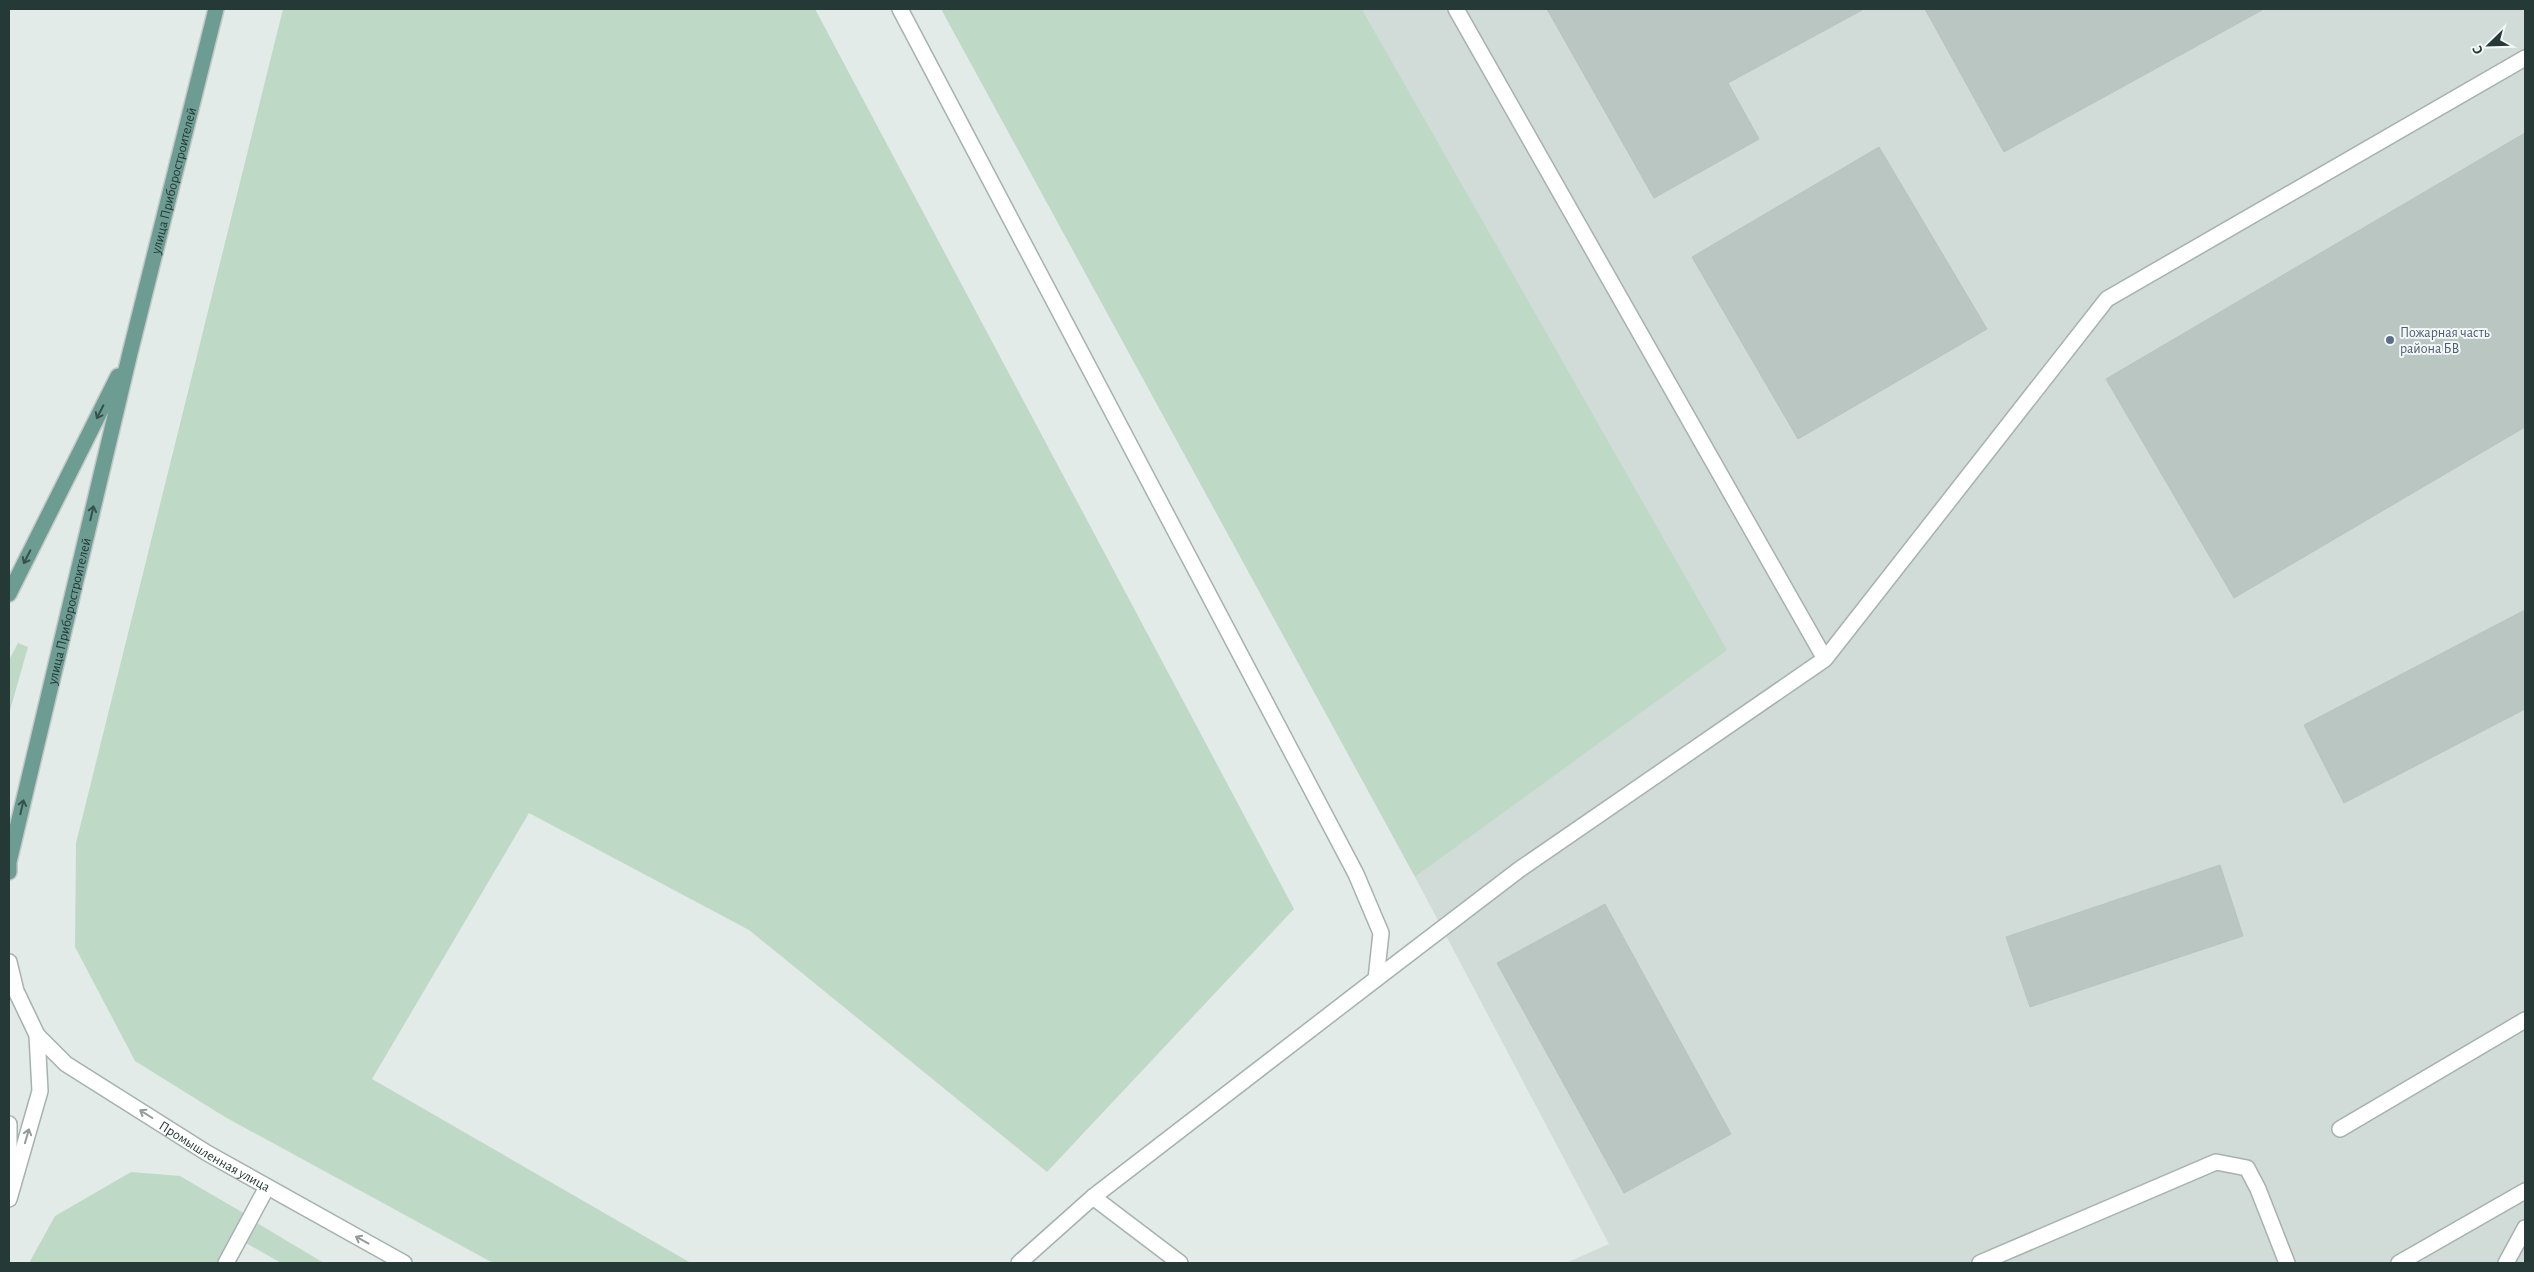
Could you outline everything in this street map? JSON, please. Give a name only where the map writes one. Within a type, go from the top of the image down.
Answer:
[{"type":"main road","name":"улица Приборостроителей","points":[[9,872],[11,852],[130,353],[216,9]]},
{"type":"main road","name":"улица Приборостроителей","points":[[9,594],[130,353]]},
{"type":"street","points":[[900,9],[1356,874],[1380,933],[1376,979]]},
{"type":"street","points":[[1456,9],[1825,658]]},
{"type":"street","points":[[1019,1263],[1093,1197],[1520,869],[1825,658],[2107,299],[2525,58]]},
{"type":"street","points":[[9,962],[16,991],[36,1035],[40,1091],[9,1199]]},
{"type":"street","points":[[2340,1129],[2525,1020]]},
{"type":"street","name":"Промышленная улица","points":[[36,1035],[66,1064],[207,1153],[404,1263]]},
{"type":"street","points":[[9,1124],[9,1162]]},
{"type":"street","points":[[1980,1263],[2216,1162],[2247,1168],[2258,1189],[2287,1263]]},
{"type":"street","points":[[226,1263],[267,1187]]},
{"type":"street","points":[[2399,1263],[2525,1190]]},
{"type":"street","points":[[1093,1197],[1180,1263]]},
{"type":"street","points":[[2506,1263],[2525,1228]]},
{"type":"shaded area","points":[[1362,9],[2525,9],[2525,1263],[1566,1263],[1609,1244],[1415,877],[1726,650]]},
{"type":"green space","points":[[283,9],[815,9],[1294,909],[1047,1172],[749,930],[529,813],[372,1079],[691,1263],[493,1263],[225,1117],[135,1061],[75,947],[76,843]]},
{"type":"green space","points":[[941,9],[1362,9],[1727,650],[1415,877]]},
{"type":"green space","points":[[18,643],[28,647],[9,714],[9,660]]},
{"type":"green space","points":[[131,1172],[180,1176],[247,1215],[221,1263],[29,1263],[55,1216]]},
{"type":"green space","points":[[257,1223],[324,1263],[281,1263],[246,1243]]},
{"type":"building","points":[[1547,9],[1864,9],[1728,83],[1759,139],[1654,198]]},
{"type":"building","points":[[1925,9],[2264,9],[2004,152]]},
{"type":"building","points":[[2525,133],[2525,427],[2234,598],[2106,379]]},
{"type":"building","points":[[1879,147],[1987,329],[1798,439],[1692,257]]},
{"type":"building","points":[[2525,610],[2525,709],[2344,803],[2304,725]]},
{"type":"building","points":[[2220,865],[2243,936],[2030,1007],[2006,937]]},
{"type":"building","points":[[1605,904],[1731,1134],[1624,1193],[1497,963]]},
{"type":"place","name":"Пожарная часть района БВ","points":[[2390,340]]}]
